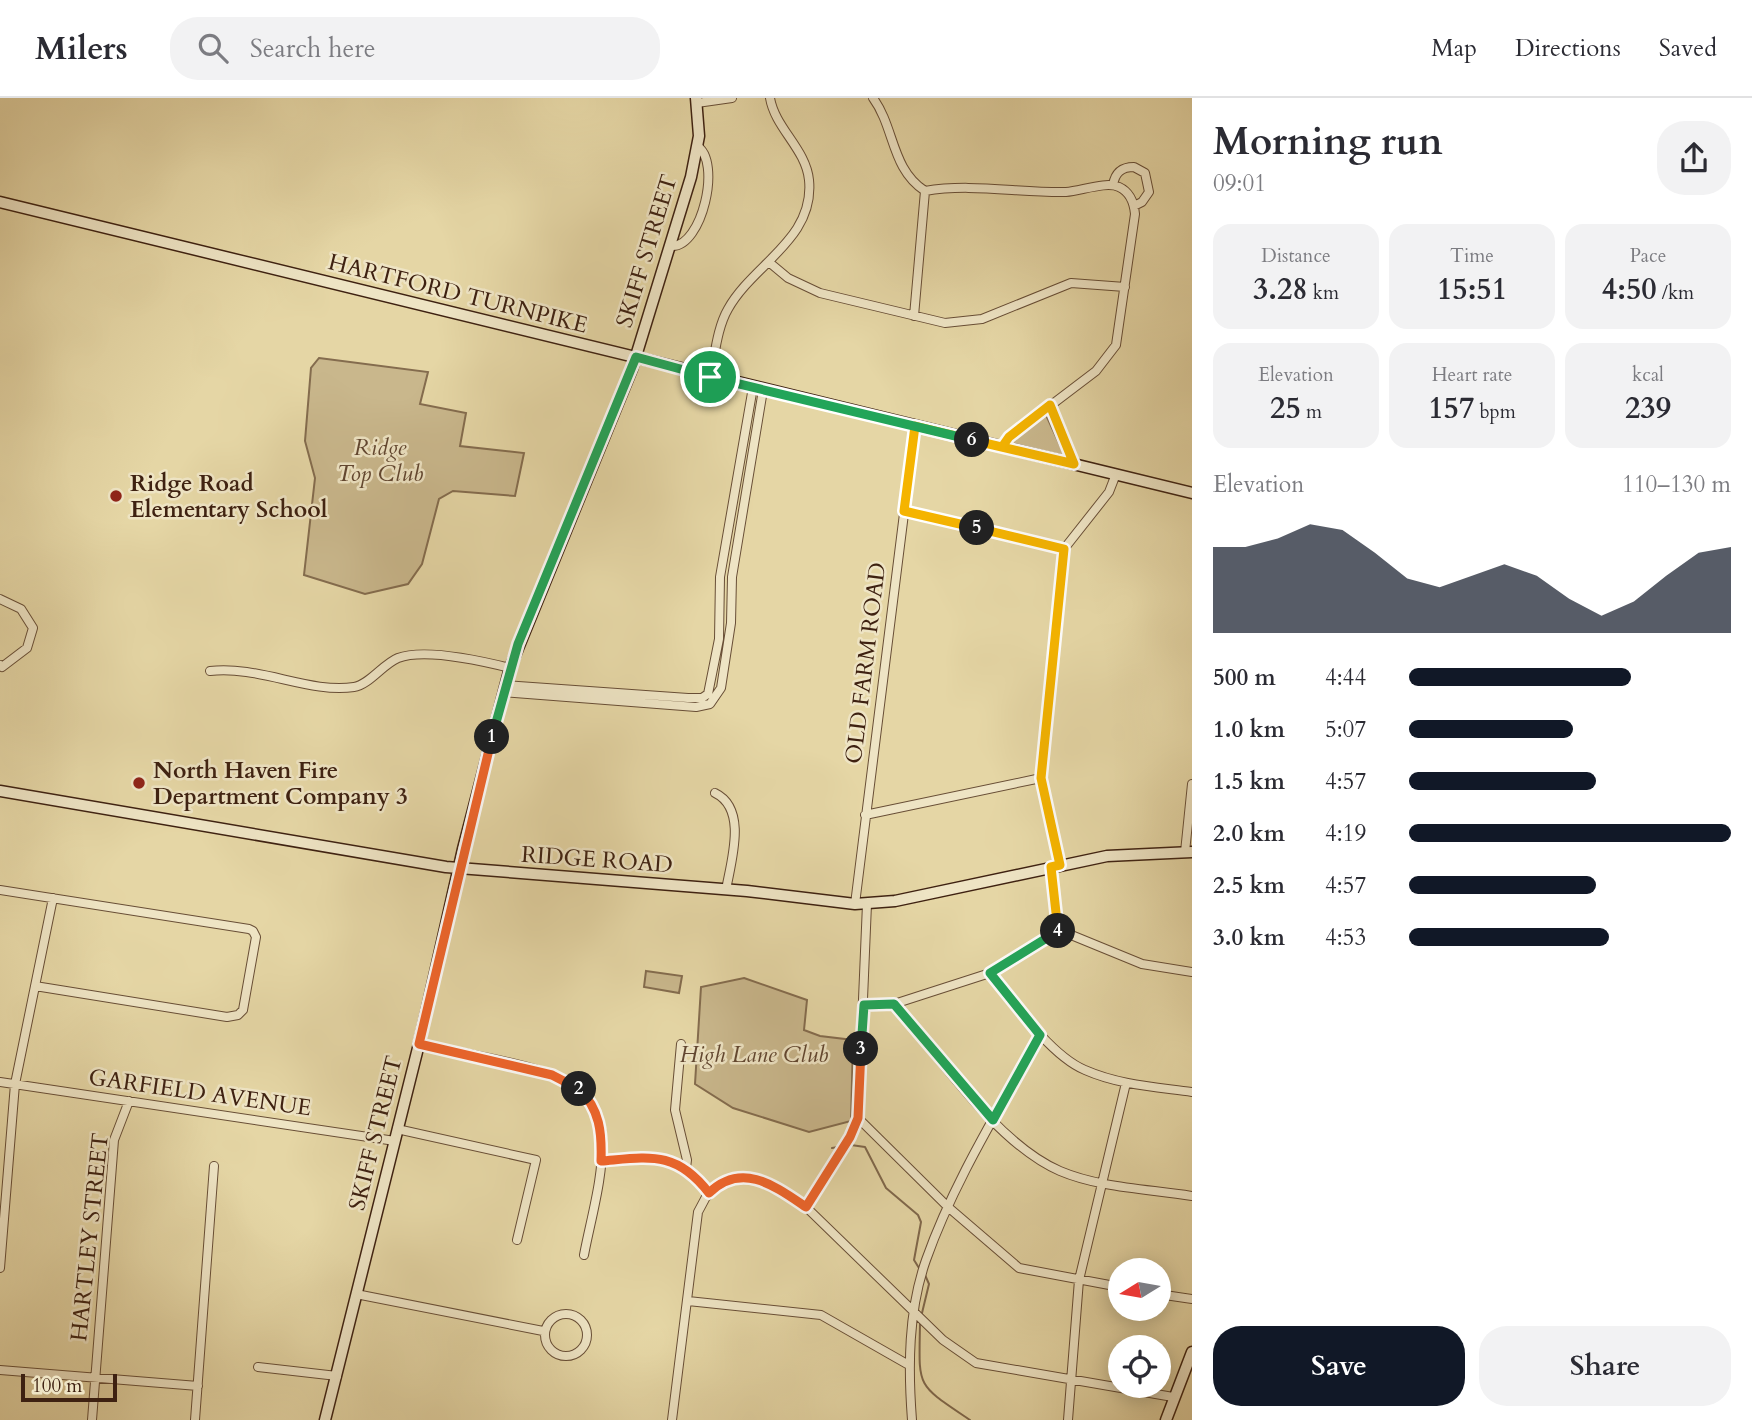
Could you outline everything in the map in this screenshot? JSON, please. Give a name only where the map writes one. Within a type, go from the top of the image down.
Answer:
[{"type":"main road","name":"SKIFF STREET","points":[[325,1420],[504,688],[636,357],[672,246],[697,146],[697,101]]},
{"type":"main road","name":"HARTFORD TURNPIKE","points":[[0,202],[710,377],[1192,492]]},
{"type":"main road","name":"RIDGE ROAD","points":[[0,791],[458,869],[726,890],[855,904],[895,901],[1122,854],[1188,852]]},
{"type":"main road","points":[[1166,1420],[1192,1352]]},
{"type":"street","points":[[697,101],[732,98]]},
{"type":"street","points":[[710,377],[728,309],[797,230],[810,193],[805,162],[770,98]]},
{"type":"street","points":[[873,98],[884,117],[903,171],[925,191],[951,188],[1066,192],[1112,185],[1124,190],[1134,206],[1119,333],[1110,356],[1096,371],[1009,437],[1002,447]]},
{"type":"street","points":[[672,246],[681,245],[693,233],[705,198],[708,164],[705,153],[697,146]]},
{"type":"street","points":[[1112,185],[1117,173],[1123,169],[1134,167],[1145,173],[1149,192],[1142,202],[1134,206]]},
{"type":"street","points":[[914,316],[925,191]]},
{"type":"street","points":[[769,263],[788,278],[820,293],[946,323],[972,322],[1071,283],[1125,286]]},
{"type":"street","points":[[711,697],[719,639],[719,587],[758,388]]},
{"type":"street","points":[[504,688],[696,707],[721,688],[729,646],[730,589],[758,388]]},
{"type":"street","points":[[1050,405],[1074,464]]},
{"type":"street","name":"OLD FARM ROAD","points":[[855,904],[915,426]]},
{"type":"street","points":[[1059,930],[1055,866],[1041,778],[1064,549],[1109,492],[1116,474]]},
{"type":"street","points":[[904,511],[1064,549]]},
{"type":"street","points":[[725,548],[737,549]]},
{"type":"street","points":[[719,587],[730,589]]},
{"type":"street","points":[[0,599],[21,609],[33,628],[27,648],[1,667]]},
{"type":"street","points":[[211,671],[229,668],[326,686],[356,687],[399,658],[425,654],[510,668]]},
{"type":"street","points":[[865,815],[1041,778]]},
{"type":"street","points":[[1188,852],[1192,784]]},
{"type":"street","points":[[715,793],[730,804],[735,820],[726,890]]},
{"type":"street","points":[[0,890],[253,931],[256,937],[243,1010],[238,1015],[228,1017],[35,986]]},
{"type":"street","points":[[0,1268],[15,1084],[53,898]]},
{"type":"street","points":[[806,1207],[850,1137],[858,1118],[867,904]]},
{"type":"street","points":[[1059,930],[1142,964],[1192,972]]},
{"type":"street","points":[[864,1005],[894,1004],[990,973],[1059,930]]},
{"type":"street","points":[[990,973],[1040,1035],[1082,1070],[1126,1083],[1192,1092]]},
{"type":"street","points":[[894,1004],[993,1120],[1021,1149],[1044,1164],[1079,1178],[1192,1196]]},
{"type":"street","points":[[912,1420],[907,1364],[925,1263],[948,1207],[1040,1035]]},
{"type":"street","points":[[419,1044],[552,1075],[580,1089],[599,1122],[601,1161],[584,1255]]},
{"type":"street","points":[[681,1044],[675,1110],[688,1160],[686,1168]]},
{"type":"street","name":"GARFIELD AVENUE","points":[[0,1082],[396,1135],[537,1160],[517,1240]]},
{"type":"street","points":[[1068,1420],[1079,1280],[1126,1083]]},
{"type":"street","name":"HARTLEY STREET","points":[[92,1420],[114,1140],[129,1101]]},
{"type":"street","points":[[858,1118],[948,1207],[1019,1268],[1108,1285]]},
{"type":"street","points":[[601,1161],[654,1157],[686,1168],[709,1193]]},
{"type":"street","points":[[195,1420],[214,1166]]},
{"type":"street","points":[[672,1420],[698,1212],[709,1193],[727,1180],[755,1178],[806,1207],[943,1340],[976,1363],[1173,1397]]},
{"type":"street","points":[[356,1294],[543,1331]]},
{"type":"street","points":[[1171,1296],[1192,1299]]},
{"type":"street","points":[[688,1301],[821,1315],[907,1364]]},
{"type":"street","points":[[571,1314],[584,1324],[587,1339],[578,1353],[562,1356],[549,1347],[543,1331],[555,1317],[571,1314]]},
{"type":"street","points":[[258,1367],[337,1376]]},
{"type":"street","points":[[0,1370],[198,1386]]},
{"type":"green space","name":"Ridge Top Club","points":[[319,358],[428,372],[420,404],[466,413],[460,446],[524,453],[515,496],[453,491],[439,499],[422,564],[408,584],[365,594],[304,575],[315,478],[305,441],[311,368]]},
{"type":"green space","points":[[1046,415],[1065,456],[1013,445],[1011,442]]},
{"type":"green space","points":[[646,971],[682,976],[679,993],[644,987]]},
{"type":"green space","name":"High Lane Club","points":[[744,978],[807,1000],[804,1030],[820,1036],[853,1040],[851,1121],[809,1132],[733,1108],[695,1084],[701,987]]},
{"type":"waterway","points":[[851,1145],[865,1147],[886,1188],[918,1215],[921,1222],[914,1260],[919,1268]]},
{"type":"waterway","points":[[832,1148],[838,1147]]},
{"type":"waterway","points":[[922,1313],[929,1284],[925,1275]]},
{"type":"waterway","points":[[920,1323],[920,1361],[924,1382],[939,1399],[970,1420]]},
{"type":"place","name":"Ridge Road Elementary School","points":[[116,496]]},
{"type":"place","name":"North Haven Fire Department Company 3","points":[[139,783]]},
{"type":"route","points":[[710,377],[636,357],[510,668],[463,849],[419,1044],[552,1075],[580,1089],[599,1122],[602,1137],[601,1161],[643,1157],[666,1159],[692,1172],[709,1193],[727,1180],[755,1178],[778,1188],[806,1207],[850,1137],[858,1118],[864,1005],[894,1004],[993,1120],[1040,1035],[990,973],[1059,930],[1051,867],[1060,865],[1041,778],[1064,549],[904,511],[915,426],[1002,447],[1004,441],[1050,405],[1074,464],[933,431],[915,426],[738,383],[710,377]]}]
